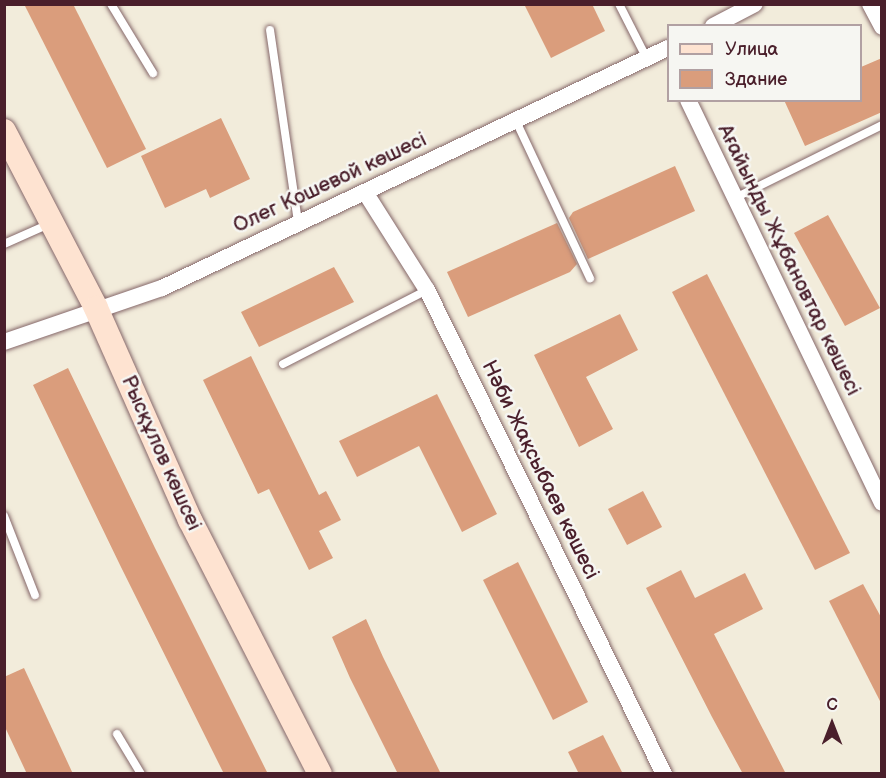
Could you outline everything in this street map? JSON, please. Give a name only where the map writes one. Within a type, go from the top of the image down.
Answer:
[{"type":"street","points":[[717,24],[755,4]]},
{"type":"street","points":[[870,4],[882,27]]},
{"type":"street","name":"Олег Кошевой көшесі","points":[[4,342],[96,308],[162,288],[647,59],[667,53]]},
{"type":"street","name":"Ағайынды Жұбановтар көшесі","points":[[689,102],[882,503]]},
{"type":"street","name":"Рысқұлов көшсеі","points":[[4,131],[49,224],[96,308],[190,520],[320,774]]},
{"type":"street","name":"Нәби Жақсыбаев көшесі","points":[[365,192],[427,290],[664,774]]},
{"type":"lane","points":[[111,4],[153,73]]},
{"type":"lane","points":[[619,4],[647,59]]},
{"type":"lane","points":[[270,30],[298,223]]},
{"type":"lane","points":[[516,121],[590,278]]},
{"type":"lane","points":[[735,198],[882,125]]},
{"type":"lane","points":[[4,244],[49,224]]},
{"type":"lane","points":[[283,364],[427,290]]},
{"type":"lane","points":[[4,516],[35,595]]},
{"type":"lane","points":[[117,734],[141,774]]},
{"type":"building","points":[[24,4],[73,4],[146,149],[107,168]]},
{"type":"building","points":[[524,4],[592,4],[605,31],[551,58]]},
{"type":"building","points":[[882,58],[882,112],[805,146],[785,102],[862,102],[862,67]]},
{"type":"building","points":[[221,118],[250,179],[210,198],[206,189],[165,208],[141,156]]},
{"type":"building","points":[[675,166],[695,211],[588,259],[569,218],[573,212]]},
{"type":"building","points":[[828,215],[880,308],[845,326],[794,233]]},
{"type":"building","points":[[557,223],[577,264],[570,272],[468,317],[447,272]]},
{"type":"building","points":[[334,267],[354,302],[259,347],[241,312]]},
{"type":"building","points":[[707,274],[850,553],[815,570],[672,292]]},
{"type":"building","points":[[620,314],[638,350],[586,377],[613,429],[579,447],[534,355]]},
{"type":"building","points":[[251,356],[319,495],[326,491],[341,520],[319,531],[333,558],[309,570],[269,489],[258,494],[203,380]]},
{"type":"building","points":[[68,368],[268,774],[224,774],[120,565],[33,385]]},
{"type":"building","points":[[437,394],[497,514],[462,532],[419,446],[357,477],[339,441]]},
{"type":"building","points":[[643,491],[662,527],[627,545],[608,509]]},
{"type":"building","points":[[518,562],[588,702],[553,720],[483,580]]},
{"type":"building","points":[[681,570],[695,598],[745,573],[763,609],[714,634],[786,774],[743,774],[712,717],[646,588]]},
{"type":"building","points":[[863,584],[882,619],[882,705],[829,601]]},
{"type":"building","points":[[366,619],[441,774],[398,774],[350,678],[332,637]]},
{"type":"building","points":[[24,668],[73,774],[27,774],[4,725],[4,677]]},
{"type":"building","points":[[603,735],[623,774],[579,774],[568,752]]}]
